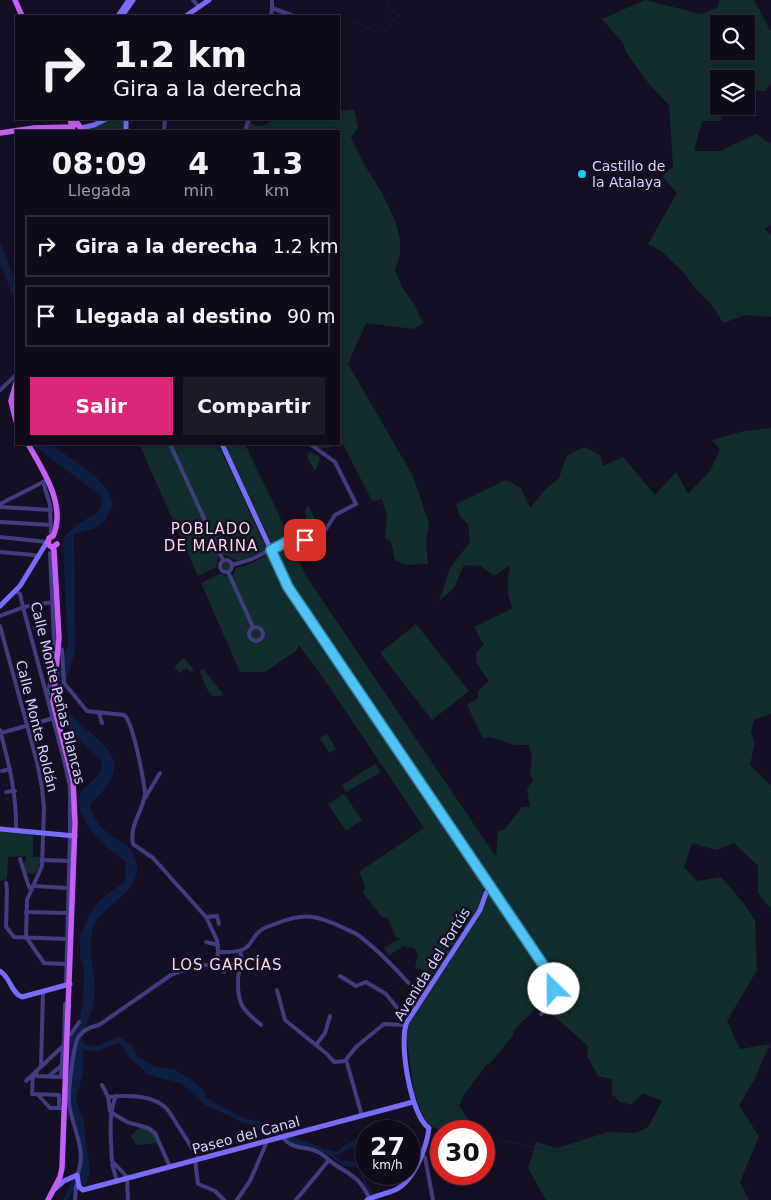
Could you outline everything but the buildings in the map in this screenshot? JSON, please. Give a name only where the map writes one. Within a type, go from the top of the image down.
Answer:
[{"type":"main road","points":[[15,0],[22,15]]},
{"type":"main road","points":[[19,0],[26,15]]},
{"type":"main road","points":[[119,15],[129,0]]},
{"type":"main road","points":[[123,15],[134,0]]},
{"type":"main road","points":[[188,15],[209,0]]},
{"type":"main road","points":[[20,130],[34,128],[77,128],[94,125],[103,120]]},
{"type":"main road","points":[[0,133],[15,131]]},
{"type":"main road","points":[[15,386],[12,393],[12,401],[15,417]]},
{"type":"main road","points":[[0,606],[16,591],[42,551],[52,543],[60,513],[57,498],[29,445]]},
{"type":"main road","points":[[222,445],[290,590],[491,888]]},
{"type":"main road","points":[[47,481],[56,510],[56,528],[52,543]]},
{"type":"main road","name":"Calle Monte Peñas Blancas","points":[[52,543],[56,580],[54,602],[59,648],[53,694],[55,718],[73,780],[73,836],[66,985]]},
{"type":"main road","points":[[0,830],[73,836]]},
{"type":"main road","name":"Avenida del Portús","points":[[369,1199],[402,1185],[423,1153],[429,1128],[423,1124],[409,1085],[403,1041],[405,1025],[480,910],[486,893],[491,888]]},
{"type":"main road","points":[[0,971],[8,977],[18,996],[24,997],[66,985],[70,991],[68,1034],[65,1046],[66,1088],[62,1170],[48,1200]]},
{"type":"main road","name":"Paseo del Canal","points":[[78,1184],[80,1189],[84,1190],[414,1102]]},
{"type":"main road","points":[[52,1192],[64,1181],[77,1174],[78,1184]]},
{"type":"street","points":[[193,0],[199,7]]},
{"type":"street","points":[[271,15],[272,0]]},
{"type":"street","points":[[272,8],[291,15]]},
{"type":"street","points":[[0,390],[15,376]]},
{"type":"street","points":[[170,445],[223,560]]},
{"type":"street","points":[[293,539],[299,542],[305,540],[311,543],[317,542],[336,516],[356,504],[335,462],[311,445]]},
{"type":"street","points":[[0,505],[47,481],[51,510],[54,602],[53,656],[47,697]]},
{"type":"street","points":[[0,505],[51,510]]},
{"type":"street","points":[[0,522],[51,526]]},
{"type":"street","points":[[293,539],[294,530],[301,528],[306,533],[305,540]]},
{"type":"street","points":[[0,537],[52,543]]},
{"type":"street","points":[[232,565],[248,561],[293,539]]},
{"type":"street","points":[[0,552],[34,554],[38,557]]},
{"type":"street","points":[[223,560],[228,560],[232,565]]},
{"type":"street","points":[[223,560],[220,563],[220,568],[223,572],[228,572]]},
{"type":"street","points":[[228,572],[231,570],[232,565]]},
{"type":"street","points":[[228,572],[253,627]]},
{"type":"street","name":"Calle Monte Peñas Blancas","points":[[16,591],[20,594],[47,697],[55,718]]},
{"type":"street","points":[[0,616],[23,607],[54,602]]},
{"type":"street","name":"Calle Monte Roldán","points":[[0,626],[42,788],[42,866],[27,900],[26,937]]},
{"type":"street","points":[[59,648],[62,650],[65,685],[86,711],[124,715],[127,717],[144,783],[144,800]]},
{"type":"street","points":[[99,713],[102,723]]},
{"type":"street","points":[[16,831],[15,791],[10,769],[2,748],[0,731],[55,718]]},
{"type":"street","points":[[2,771],[10,769]]},
{"type":"street","points":[[160,773],[144,800],[136,820],[133,831],[133,844],[153,858],[206,917],[218,945],[215,968],[224,972]]},
{"type":"street","points":[[6,792],[15,791]]},
{"type":"street","points":[[20,860],[29,888],[69,888]]},
{"type":"street","points":[[42,860],[72,861]]},
{"type":"street","name":"Calle Monte Peñas Blancas","points":[[66,985],[69,888],[72,861]]},
{"type":"street","points":[[6,883],[6,927],[14,937],[67,939]]},
{"type":"street","points":[[491,888],[553,980],[553,996],[541,1014]]},
{"type":"street","points":[[26,912],[68,913]]},
{"type":"street","points":[[206,917],[217,916],[219,924]]},
{"type":"street","points":[[218,952],[240,951],[248,946],[254,936],[263,928],[292,917],[315,916],[356,934],[392,965],[403,979],[423,998]]},
{"type":"street","points":[[26,937],[44,963],[66,964]]},
{"type":"street","points":[[206,942],[218,945]]},
{"type":"street","points":[[240,951],[243,965],[237,974],[237,994],[244,1011],[261,1025]]},
{"type":"street","points":[[77,1174],[82,1163],[69,1100],[78,1037],[88,1028],[99,1026],[171,974],[198,966],[216,964]]},
{"type":"street","points":[[340,976],[356,986],[366,982],[386,994],[399,1010],[411,1015]]},
{"type":"street","points":[[277,990],[285,1020],[334,1062],[343,1062],[356,1046],[384,1024],[405,1025]]},
{"type":"street","points":[[41,1066],[43,992]]},
{"type":"street","points":[[35,1073],[37,1076],[61,1077],[65,1046],[65,1004]]},
{"type":"street","points":[[316,1045],[325,1033],[330,1016]]},
{"type":"street","points":[[68,1034],[72,1034],[79,1022]]},
{"type":"street","points":[[26,1080],[65,1046]]},
{"type":"street","points":[[347,1063],[362,1116]]},
{"type":"street","points":[[50,1076],[62,1065]]},
{"type":"street","points":[[35,1073],[35,1094],[50,1108],[60,1107]]},
{"type":"street","points":[[102,1085],[108,1096],[112,1123]]},
{"type":"street","points":[[60,1107],[62,1091],[66,1088]]},
{"type":"street","points":[[35,1094],[59,1095],[60,1107]]},
{"type":"street","points":[[108,1096],[146,1098],[163,1106],[197,1160],[198,1184],[215,1191],[224,1200]]},
{"type":"street","points":[[116,1096],[113,1102],[112,1113],[112,1161],[117,1181]]},
{"type":"street","points":[[112,1113],[127,1122],[148,1128],[155,1133],[170,1167]]},
{"type":"street","points":[[283,1137],[289,1144],[315,1151],[358,1178],[369,1199]]},
{"type":"street","points":[[237,1200],[252,1178],[266,1144],[265,1142]]},
{"type":"street","points":[[425,1157],[433,1200]]},
{"type":"street","points":[[296,1200],[329,1160]]},
{"type":"street","points":[[112,1161],[128,1175],[128,1200]]},
{"type":"street","points":[[75,1200],[76,1185],[78,1184]]},
{"type":"green space","points":[[645,0],[701,14],[717,8],[720,0],[754,0],[771,32],[771,82],[766,91],[755,90],[755,70],[710,70],[710,115],[723,115],[720,121],[702,121],[694,151],[720,151],[756,134],[771,144],[771,224],[765,229],[771,235],[771,317],[746,315],[723,323],[712,305],[694,287],[684,273],[661,251],[648,244],[677,193],[662,176],[673,167],[669,105],[649,84],[626,52],[623,43],[602,19]]},
{"type":"green space","points":[[354,110],[358,128],[351,137],[395,220],[400,239],[400,254],[395,270],[402,287],[414,304],[423,323],[414,329],[366,323],[348,364],[413,476],[429,524],[426,542],[428,564],[406,565],[395,560],[391,542],[385,538],[387,516],[382,499],[372,501],[343,444],[340,445],[340,130],[247,130],[250,122],[257,126],[265,125],[272,120],[340,120],[340,111]]},
{"type":"green space","points":[[108,120],[124,120],[123,130],[87,130]]},
{"type":"green space","points":[[771,428],[771,714],[754,720],[751,733],[755,743],[750,765],[771,786],[771,910],[758,893],[758,866],[734,843],[717,850],[692,843],[684,867],[697,881],[721,877],[742,901],[755,920],[757,970],[727,1021],[740,1049],[770,1044],[754,1080],[739,1106],[759,1136],[740,1182],[749,1200],[546,1200],[528,1168],[536,1142],[557,1148],[608,1132],[636,1133],[648,1127],[662,1101],[643,1093],[631,1105],[619,1101],[612,1094],[612,1079],[598,1076],[587,1056],[588,1046],[555,1017],[552,1004],[556,990],[554,975],[291,586],[275,553],[292,544],[306,576],[496,857],[498,831],[505,829],[522,807],[530,807],[527,790],[533,780],[530,776],[532,756],[529,745],[515,745],[490,737],[483,738],[467,705],[478,698],[478,691],[489,681],[477,664],[476,653],[484,645],[474,627],[513,608],[508,592],[510,565],[494,576],[481,566],[464,565],[454,588],[439,601],[450,568],[470,542],[468,524],[460,517],[456,504],[506,480],[521,488],[530,508],[544,491],[559,478],[567,455],[585,447],[600,455],[603,466],[623,457],[655,495],[676,472],[688,494],[710,471],[720,450],[712,440],[744,431]]},
{"type":"green space","points":[[139,445],[218,445],[267,549],[237,561],[223,554],[218,557],[216,567],[198,576]]},
{"type":"green space","points":[[225,445],[245,445],[289,536],[272,545]]},
{"type":"green space","points":[[314,445],[338,445],[320,449]]},
{"type":"green space","points":[[310,452],[319,456],[320,459],[316,470],[314,470],[308,459]]},
{"type":"green space","points":[[308,505],[320,530],[316,534],[309,532],[305,512]]},
{"type":"green space","points":[[269,554],[285,589],[485,885],[478,908],[464,930],[459,926],[457,927],[458,940],[435,974],[415,968],[418,955],[414,948],[404,946],[389,955],[384,948],[399,939],[403,945],[399,938],[396,938],[388,919],[381,916],[363,893],[365,885],[359,872],[424,828],[299,645],[296,651],[265,672],[240,672],[201,583],[220,574],[229,577],[233,575],[236,568],[250,564]]},
{"type":"green space","points":[[224,560],[228,560],[232,566],[228,572],[224,572],[220,568],[220,564]]},
{"type":"green space","points":[[416,624],[469,691],[432,720],[380,653]]},
{"type":"green space","points":[[184,658],[194,670],[191,672],[186,668],[180,673],[174,667]]},
{"type":"green space","points":[[203,669],[223,694],[221,696],[212,696],[208,691],[200,671]]},
{"type":"green space","points":[[327,734],[336,749],[329,753],[320,738]]},
{"type":"green space","points":[[375,764],[381,772],[346,792],[342,785]]},
{"type":"green space","points":[[344,794],[362,820],[346,831],[328,804]]},
{"type":"green space","points":[[0,831],[33,834],[33,857],[41,857],[41,862],[35,874],[26,873],[23,864],[26,861],[26,856],[8,857],[7,879],[0,881]]},
{"type":"green space","points":[[491,893],[548,977],[551,986],[550,995],[548,1001],[542,1000],[524,1019],[464,1095],[459,1106],[469,1120],[430,1120],[430,1124],[425,1120],[414,1093],[406,1033],[409,1024],[470,930],[486,898]]},
{"type":"green space","points":[[140,1127],[147,1128],[152,1132],[159,1143],[136,1145],[131,1136]]},
{"type":"water","points":[[0,242],[15,280],[15,302],[0,263]]},
{"type":"water","points":[[30,445],[52,445],[95,476],[107,489],[113,504],[106,519],[100,526],[74,534],[75,652],[62,703],[73,717],[108,749],[113,760],[114,772],[107,786],[90,804],[95,819],[105,831],[131,849],[137,871],[129,888],[95,923],[92,932],[91,949],[95,993],[82,1038],[83,1041],[85,1045],[97,1046],[118,1037],[121,1038],[132,1046],[137,1056],[143,1060],[156,1067],[174,1069],[192,1080],[203,1090],[207,1098],[218,1105],[244,1118],[266,1122],[293,1134],[294,1137],[323,1148],[338,1152],[347,1144],[355,1141],[355,1146],[334,1156],[340,1160],[355,1162],[355,1167],[344,1166],[326,1153],[297,1147],[269,1131],[239,1121],[205,1105],[181,1083],[149,1075],[128,1056],[121,1044],[118,1043],[98,1051],[83,1050],[83,1074],[76,1097],[78,1108],[84,1120],[90,1169],[89,1177],[86,1183],[72,1192],[67,1200],[63,1200],[81,1162],[76,1131],[69,1108],[67,1107],[69,1045],[71,1034],[79,1022],[83,1003],[84,970],[80,956],[79,940],[89,915],[101,899],[125,881],[126,862],[96,837],[85,821],[80,808],[79,796],[85,787],[99,774],[102,765],[101,760],[67,727],[55,711],[55,683],[68,644],[64,537],[75,526],[96,513],[101,507],[103,499],[88,486]]},
{"type":"water","points":[[363,1185],[368,1185],[379,1200],[375,1200],[373,1197],[370,1199]]},
{"type":"waterway","points":[[354,23],[356,21],[367,29],[377,25],[389,30],[391,22],[400,16],[389,8],[386,0]]},
{"type":"waterway","points":[[495,1143],[502,1140],[555,1152],[578,1149]]},
{"type":"place","name":"Castillo de la Atalaya","points":[[582,174]]},
{"type":"district","name":"POBLADO DE MARINA","points":[[211,538]]},
{"type":"district","name":"LOS GARCÍAS","points":[[227,965]]},
{"type":"route","points":[[305,540],[299,542],[292,539],[271,550],[288,587],[550,975],[554,983],[554,989]]}]
